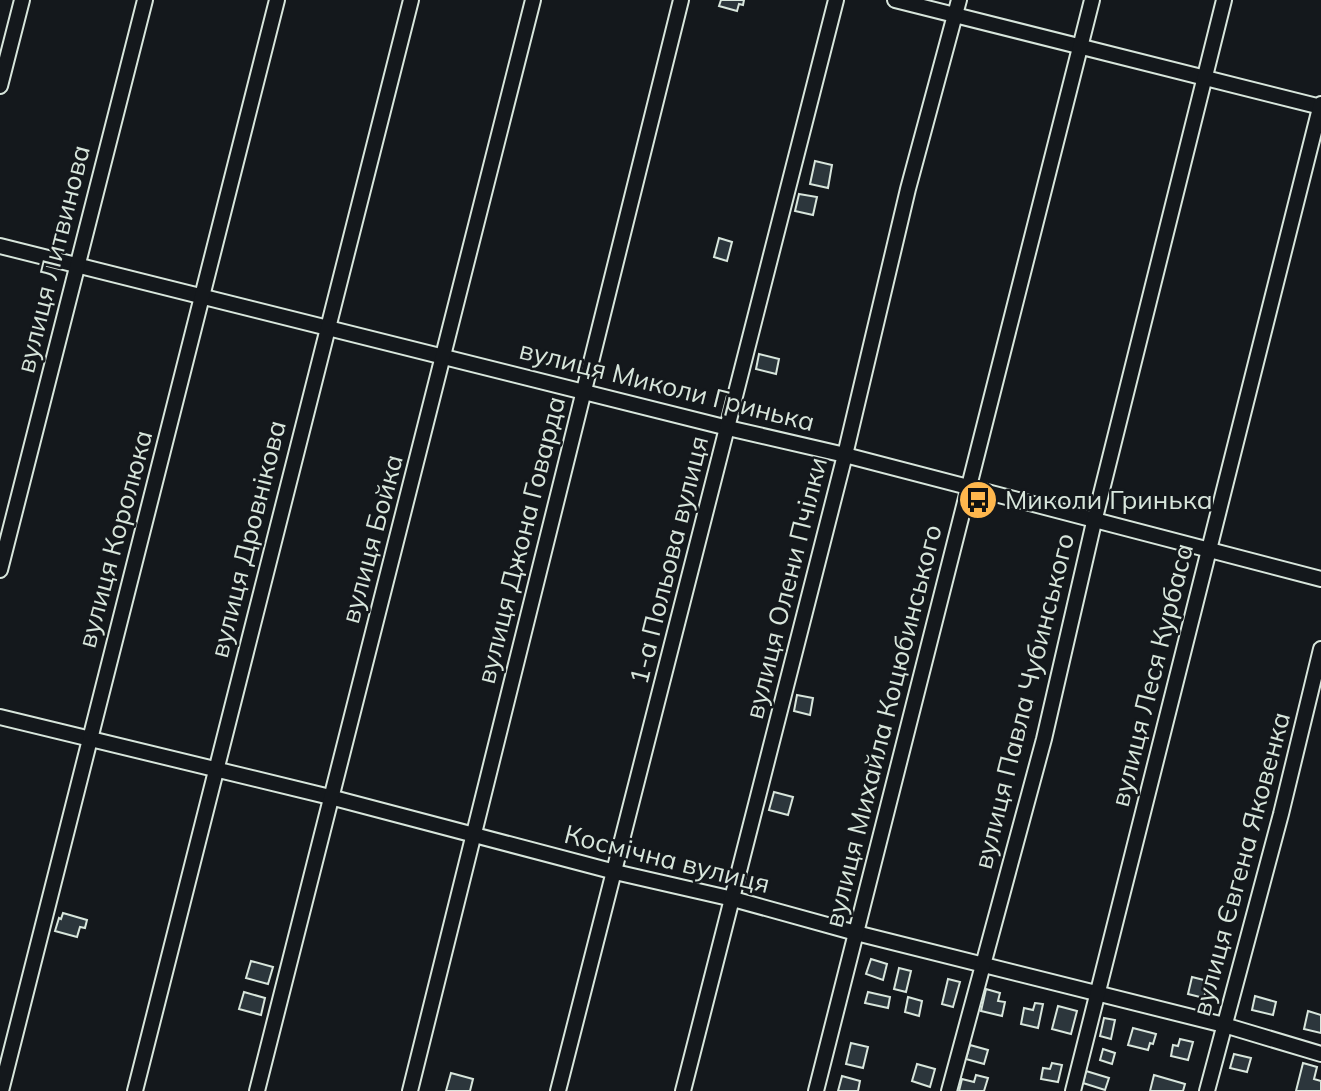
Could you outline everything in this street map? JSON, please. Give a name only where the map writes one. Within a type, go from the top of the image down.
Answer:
[{"type":"street","points":[[0,86],[22,0]]},
{"type":"street","name":"вулиця Литвинова","points":[[0,570],[145,0]]},
{"type":"street","name":"вулиця Королюка","points":[[1,1091],[277,0]]},
{"type":"street","name":"вулиця Дровнікова","points":[[135,1091],[411,0]]},
{"type":"street","name":"вулиця Бойка","points":[[257,1091],[330,797],[445,357],[533,0]]},
{"type":"street","name":"вулиця Джона Говарда","points":[[410,1091],[681,0]]},
{"type":"street","name":"1-а Польова вулиця","points":[[558,1091],[835,0]]},
{"type":"street","points":[[895,0],[1321,106]]},
{"type":"street","name":"вулиця Олени Пчілки","points":[[683,1091],[845,455],[908,189],[959,0]]},
{"type":"street","name":"вулиця Михайла Коцюбинського","points":[[816,1091],[1092,0]]},
{"type":"street","name":"вулиця Павла Чубинського","points":[[949,1091],[1044,739],[1094,522],[1224,0]]},
{"type":"street","name":"вулиця Леся Курбаса","points":[[1073,1091],[1321,106]]},
{"type":"street","name":"вулиця Миколи Гринька","points":[[0,246],[845,455],[1321,579]]},
{"type":"street","name":"вулиця Євгена Яковенка","points":[[1207,1091],[1281,814],[1321,649]]},
{"type":"street","name":"Космічна вулиця","points":[[0,717],[330,797],[615,872],[733,899],[856,933],[1224,1025],[1321,1054]]},
{"type":"building","points":[[721,0],[744,0],[737,11],[719,6]]},
{"type":"building","points":[[815,161],[832,165],[828,188],[810,184]]},
{"type":"building","points":[[799,194],[817,197],[813,215],[795,211]]},
{"type":"building","points":[[719,238],[732,242],[727,261],[714,257]]},
{"type":"building","points":[[759,354],[779,359],[776,374],[756,369]]},
{"type":"building","points":[[797,695],[813,698],[810,715],[794,711]]},
{"type":"building","points":[[774,792],[793,797],[788,815],[769,810]]},
{"type":"building","points":[[63,913],[87,920],[85,928],[80,927],[77,937],[55,931]]},
{"type":"building","points":[[871,959],[887,964],[883,980],[866,974]]},
{"type":"building","points":[[251,961],[273,967],[268,984],[246,978]]},
{"type":"building","points":[[899,968],[911,971],[906,992],[894,989]]},
{"type":"building","points":[[1192,977],[1208,981],[1204,998],[1188,994]]},
{"type":"building","points":[[948,979],[960,982],[953,1007],[942,1004]]},
{"type":"building","points":[[986,989],[1000,993],[998,1001],[1005,1002],[1002,1016],[981,1011]]},
{"type":"building","points":[[244,992],[265,998],[261,1015],[239,1009]]},
{"type":"building","points":[[868,992],[890,997],[888,1008],[865,1003]]},
{"type":"building","points":[[1255,996],[1276,1002],[1273,1015],[1252,1010]]},
{"type":"building","points":[[908,997],[922,1001],[919,1016],[905,1012]]},
{"type":"building","points":[[1035,1003],[1043,1004],[1038,1028],[1021,1024],[1024,1008],[1033,1010]]},
{"type":"building","points":[[1058,1006],[1077,1011],[1071,1034],[1052,1029]]},
{"type":"building","points":[[1308,1011],[1321,1015],[1321,1033],[1304,1029]]},
{"type":"building","points":[[1104,1018],[1115,1020],[1111,1039],[1100,1036]]},
{"type":"building","points":[[1133,1028],[1156,1034],[1148,1050],[1128,1045]]},
{"type":"building","points":[[1180,1039],[1193,1042],[1188,1060],[1171,1056],[1173,1045],[1178,1046]]},
{"type":"building","points":[[851,1043],[868,1047],[863,1068],[846,1064]]},
{"type":"building","points":[[970,1045],[988,1050],[984,1064],[966,1059]]},
{"type":"building","points":[[1103,1049],[1115,1053],[1112,1064],[1100,1060]]},
{"type":"building","points":[[1234,1054],[1251,1058],[1247,1072],[1230,1068]]},
{"type":"building","points":[[1052,1063],[1062,1065],[1058,1082],[1041,1079],[1043,1068],[1050,1069]]},
{"type":"building","points":[[1303,1063],[1317,1067],[1314,1079],[1321,1081],[1321,1091],[1296,1091]]},
{"type":"building","points":[[917,1064],[935,1069],[930,1087],[912,1081]]},
{"type":"building","points":[[1086,1071],[1109,1078],[1105,1090],[1083,1083]]},
{"type":"building","points":[[451,1073],[473,1079],[470,1091],[446,1091]]},
{"type":"building","points":[[976,1075],[988,1078],[984,1091],[959,1091],[962,1079],[974,1082]]},
{"type":"building","points":[[1154,1075],[1185,1084],[1183,1091],[1150,1091]]},
{"type":"building","points":[[842,1076],[860,1081],[858,1091],[838,1091]]},
{"type":"place","name":"Миколи Гринька","points":[[978,500]]}]
